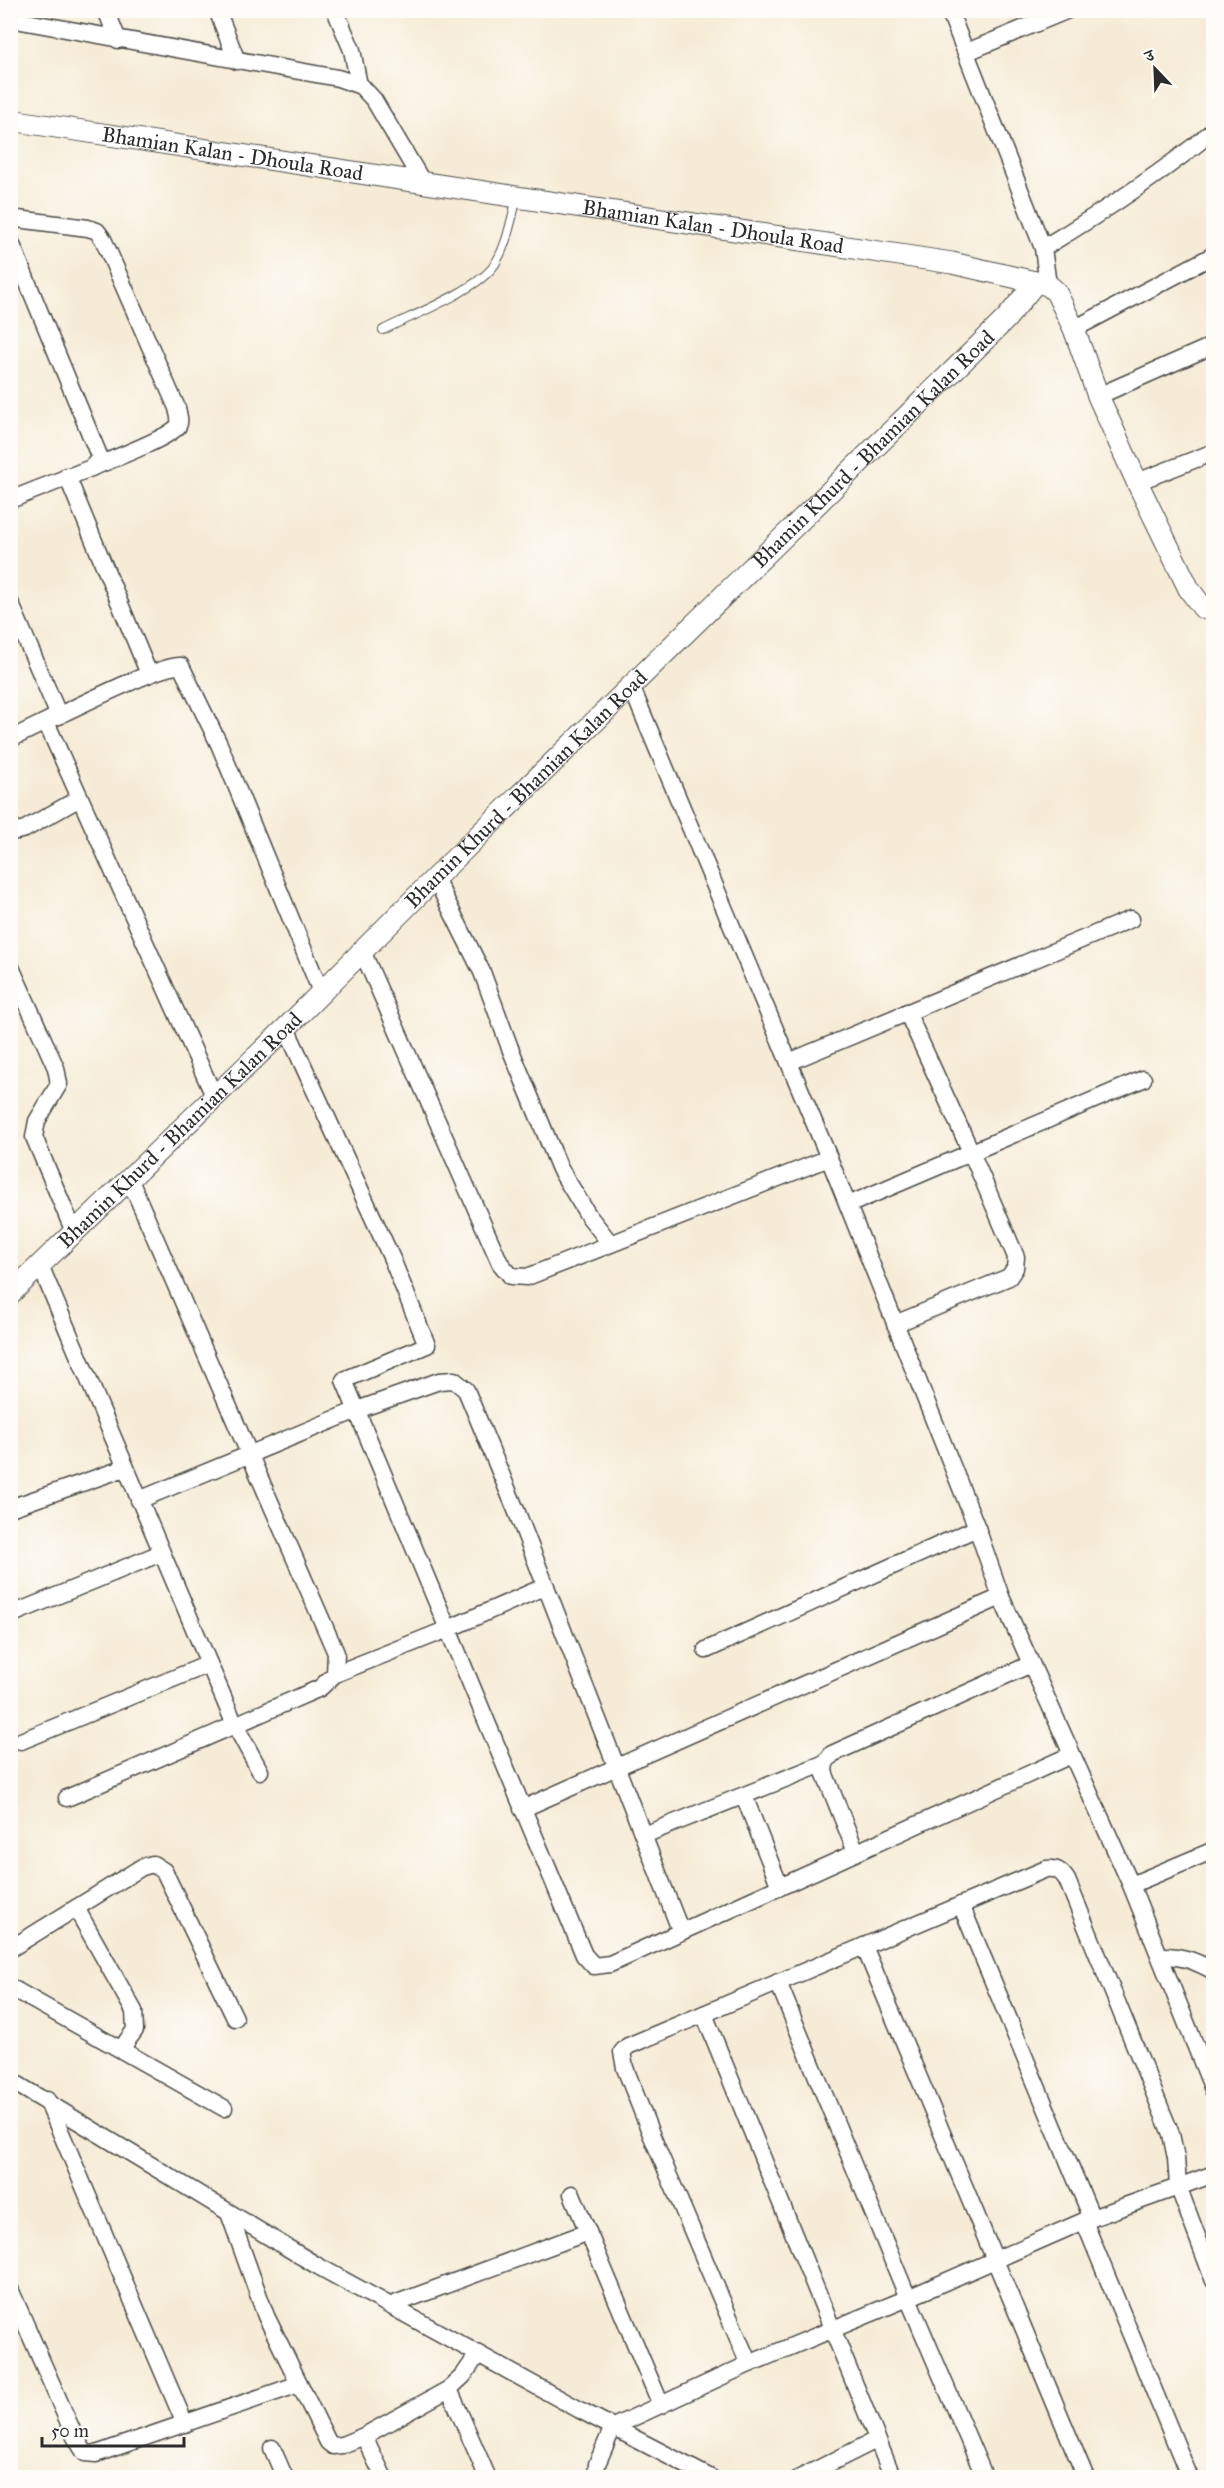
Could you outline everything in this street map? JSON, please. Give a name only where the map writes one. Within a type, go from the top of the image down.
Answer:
[{"type":"street","points":[[106,10],[118,40]]},
{"type":"street","points":[[217,10],[237,60]]},
{"type":"street","points":[[335,10],[352,50],[359,86]]},
{"type":"street","points":[[949,10],[1043,248],[1042,284],[1056,291],[1074,329],[1098,396],[1189,589],[1203,608],[1214,611]]},
{"type":"street","points":[[967,52],[1068,10]]},
{"type":"street","points":[[10,19],[338,78],[359,86],[374,100],[423,183]]},
{"type":"street","name":"Bhamian Kalan - Dhoula Road","points":[[10,120],[952,263],[1042,284]]},
{"type":"street","points":[[1043,248],[1172,165],[1214,130]]},
{"type":"street","points":[[10,218],[97,231],[103,239],[177,408],[180,420],[177,428],[163,436],[10,500]]},
{"type":"street","points":[[10,240],[98,450],[100,458],[91,468]]},
{"type":"street","points":[[1074,329],[1214,255]]},
{"type":"street","name":"Bhamin Khurd - Bhamian Kalan Road","points":[[10,1294],[286,1028],[435,878],[1042,284]]},
{"type":"street","points":[[1098,396],[1214,345]]},
{"type":"street","points":[[1137,482],[1214,452]]},
{"type":"street","points":[[67,476],[149,674]]},
{"type":"street","points":[[10,602],[80,798],[214,1096]]},
{"type":"street","points":[[10,739],[149,674],[176,665],[181,666],[185,670],[219,744],[321,992]]},
{"type":"street","points":[[631,686],[829,1158],[977,1528],[1000,1597],[1131,1886],[1214,2092]]},
{"type":"street","points":[[10,829],[17,831],[25,829],[80,798]]},
{"type":"street","points":[[435,878],[482,972],[510,1048],[560,1169],[588,1215],[610,1243]]},
{"type":"street","points":[[789,1062],[1131,919]]},
{"type":"street","points":[[363,952],[500,1263],[511,1275],[527,1277],[829,1158]]},
{"type":"street","points":[[10,965],[56,1068],[59,1084],[36,1121],[34,1137],[74,1232]]},
{"type":"street","points":[[896,1324],[1009,1278],[1015,1268],[1016,1257],[972,1152],[907,1012]]},
{"type":"street","points":[[286,1028],[392,1259],[427,1345],[344,1380],[522,1809],[585,1955],[594,1966],[610,1964],[1071,1755]]},
{"type":"street","points":[[848,1205],[1143,1079]]},
{"type":"street","points":[[129,1178],[336,1653],[335,1674]]},
{"type":"street","points":[[40,1265],[235,1725],[260,1771]]},
{"type":"street","points":[[139,1500],[357,1410],[439,1382],[454,1380],[466,1390],[546,1586],[681,1932]]},
{"type":"street","points":[[10,1508],[125,1468]]},
{"type":"street","points":[[706,1650],[977,1528]]},
{"type":"street","points":[[10,1616],[161,1553]]},
{"type":"street","points":[[67,1797],[320,1688],[335,1674],[448,1629],[546,1586]]},
{"type":"street","points":[[522,1809],[1000,1597]]},
{"type":"street","points":[[21,1740],[209,1664]]},
{"type":"street","points":[[644,1835],[825,1763],[832,1754],[1031,1664]]},
{"type":"street","points":[[825,1763],[825,1772],[856,1852]]},
{"type":"street","points":[[744,1796],[780,1887]]},
{"type":"street","points":[[1131,1886],[1214,1850]]},
{"type":"street","points":[[10,1949],[142,1867],[153,1864],[164,1871],[236,2018]]},
{"type":"street","points":[[749,2364],[621,2058],[622,2052],[628,2046],[1046,1869],[1055,1868],[1062,1872],[1171,2134],[1178,2186],[1214,2281]]},
{"type":"street","points":[[961,1905],[1190,2478]]},
{"type":"street","points":[[76,1908],[134,2011],[137,2022],[135,2030],[121,2049]]},
{"type":"street","points":[[864,1946],[1086,2478]]},
{"type":"street","points":[[1160,1956],[1177,1955],[1196,1961],[1214,1971]]},
{"type":"street","points":[[778,1982],[985,2478]]},
{"type":"street","points":[[10,1987],[224,2108]]},
{"type":"street","points":[[704,2014],[893,2478]]},
{"type":"street","points":[[10,2080],[47,2100],[316,2265],[711,2478]]},
{"type":"street","points":[[47,2100],[185,2424]]},
{"type":"street","points":[[596,2478],[597,2464],[613,2427],[749,2364],[908,2298],[996,2258],[1088,2220],[1214,2174]]},
{"type":"street","points":[[572,2194],[662,2405]]},
{"type":"street","points":[[229,2213],[266,2316],[328,2442],[333,2446],[342,2445],[364,2436],[449,2389],[463,2376],[478,2354]]},
{"type":"street","points":[[392,2306],[588,2232]]},
{"type":"street","points":[[10,2289],[75,2437],[85,2452],[96,2454],[299,2384]]},
{"type":"street","points":[[449,2389],[488,2478]]},
{"type":"street","points":[[364,2436],[384,2478]]},
{"type":"street","points":[[800,2478],[876,2440]]},
{"type":"street","points":[[272,2448],[285,2478]]},
{"type":"lane","points":[[383,330],[476,283],[495,265],[506,237],[517,197]]}]
